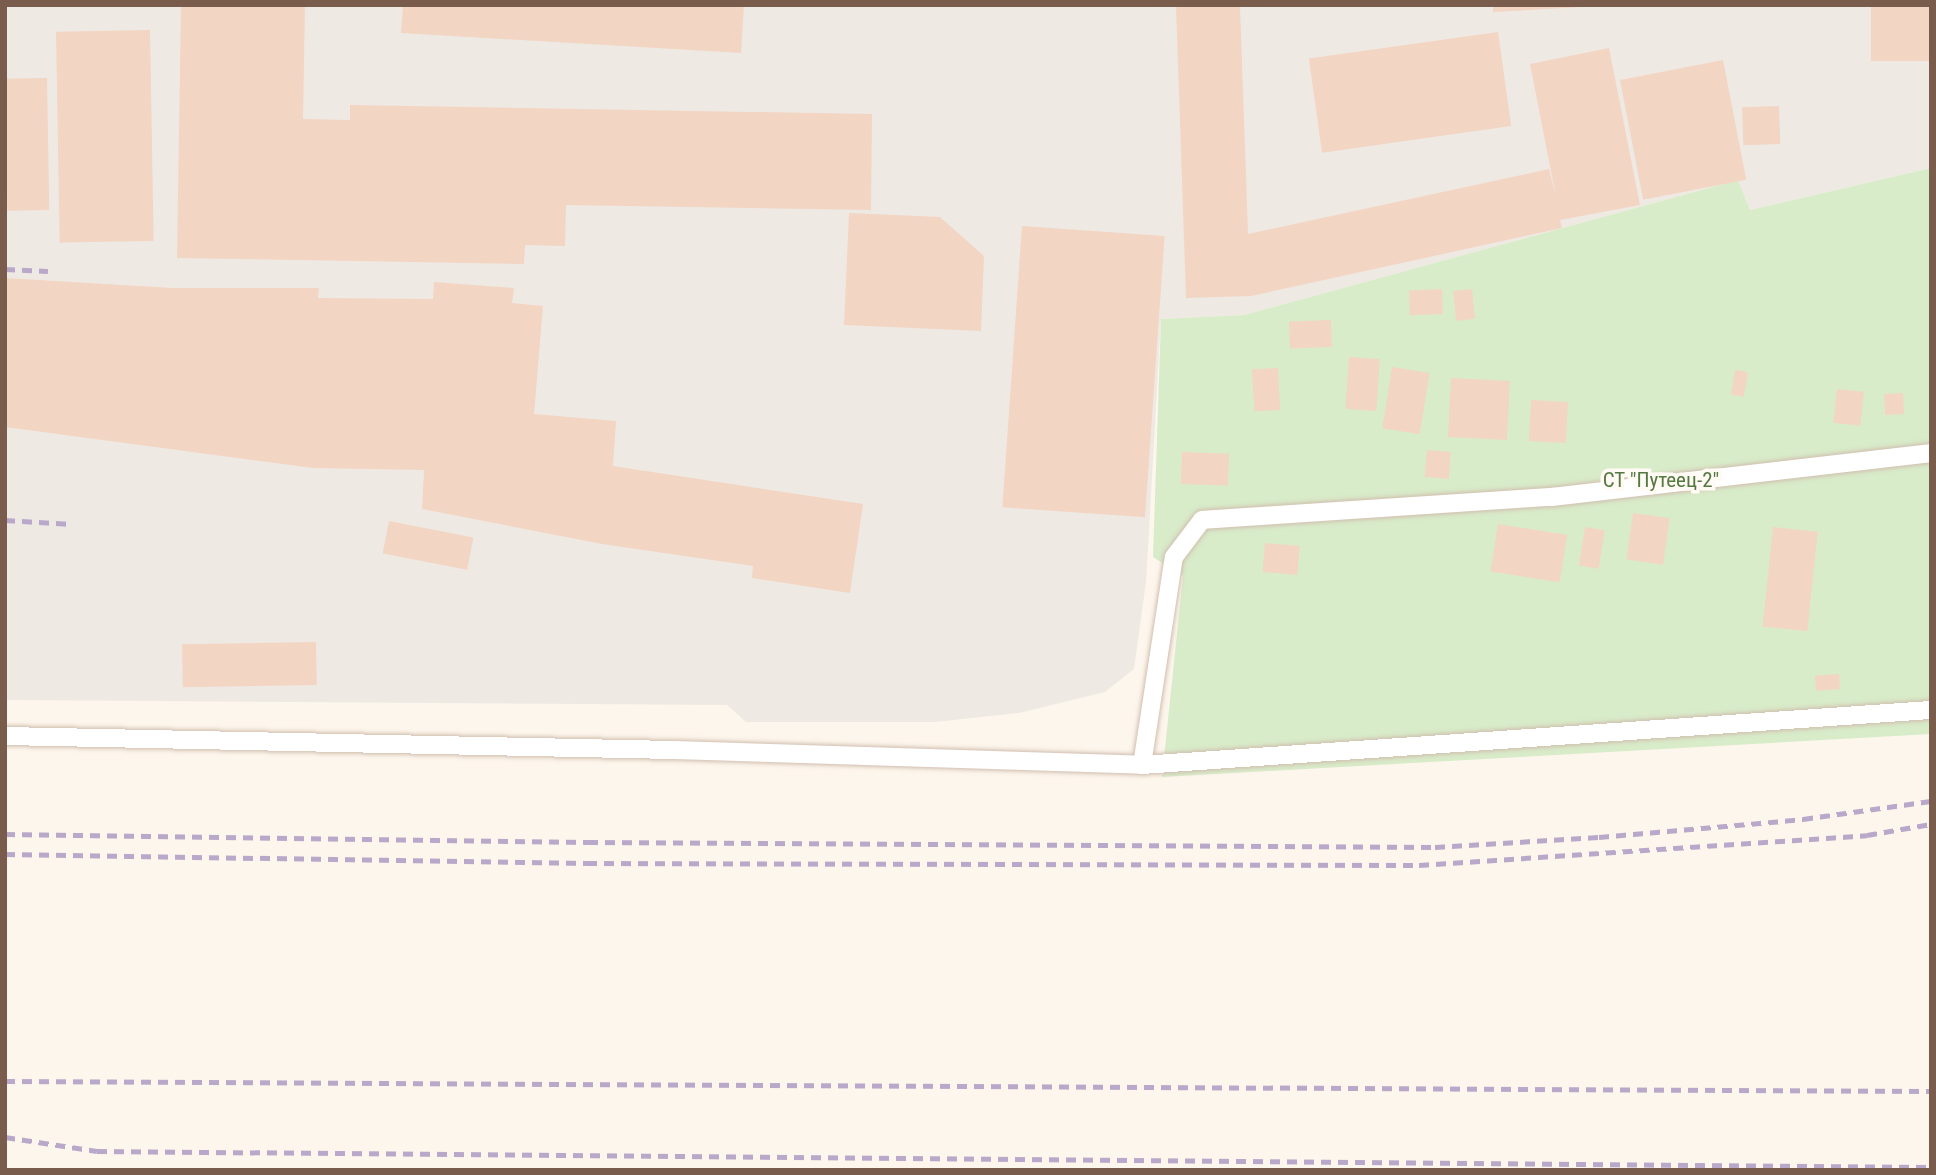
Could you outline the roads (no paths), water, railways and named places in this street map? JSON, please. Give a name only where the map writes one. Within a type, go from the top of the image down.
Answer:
[{"type":"lane","points":[[1142,765],[1174,557],[1202,520],[1552,497],[1931,453]]},
{"type":"lane","points":[[5,736],[690,750],[1142,765],[1931,710]]},
{"type":"railway","points":[[5,269],[48,271]]},
{"type":"railway","points":[[5,520],[72,524]]},
{"type":"railway","points":[[5,834],[588,842],[1435,847],[1599,837],[1803,819],[1931,801]]},
{"type":"railway","points":[[5,854],[587,863],[1419,865],[1867,835],[1931,824]]},
{"type":"railway","points":[[5,1081],[1931,1091]]},
{"type":"railway","points":[[5,1137],[97,1151],[1931,1167]]},
{"type":"park label","name":"СТ \"Путеец-2\"","points":[[1661,480]]}]
